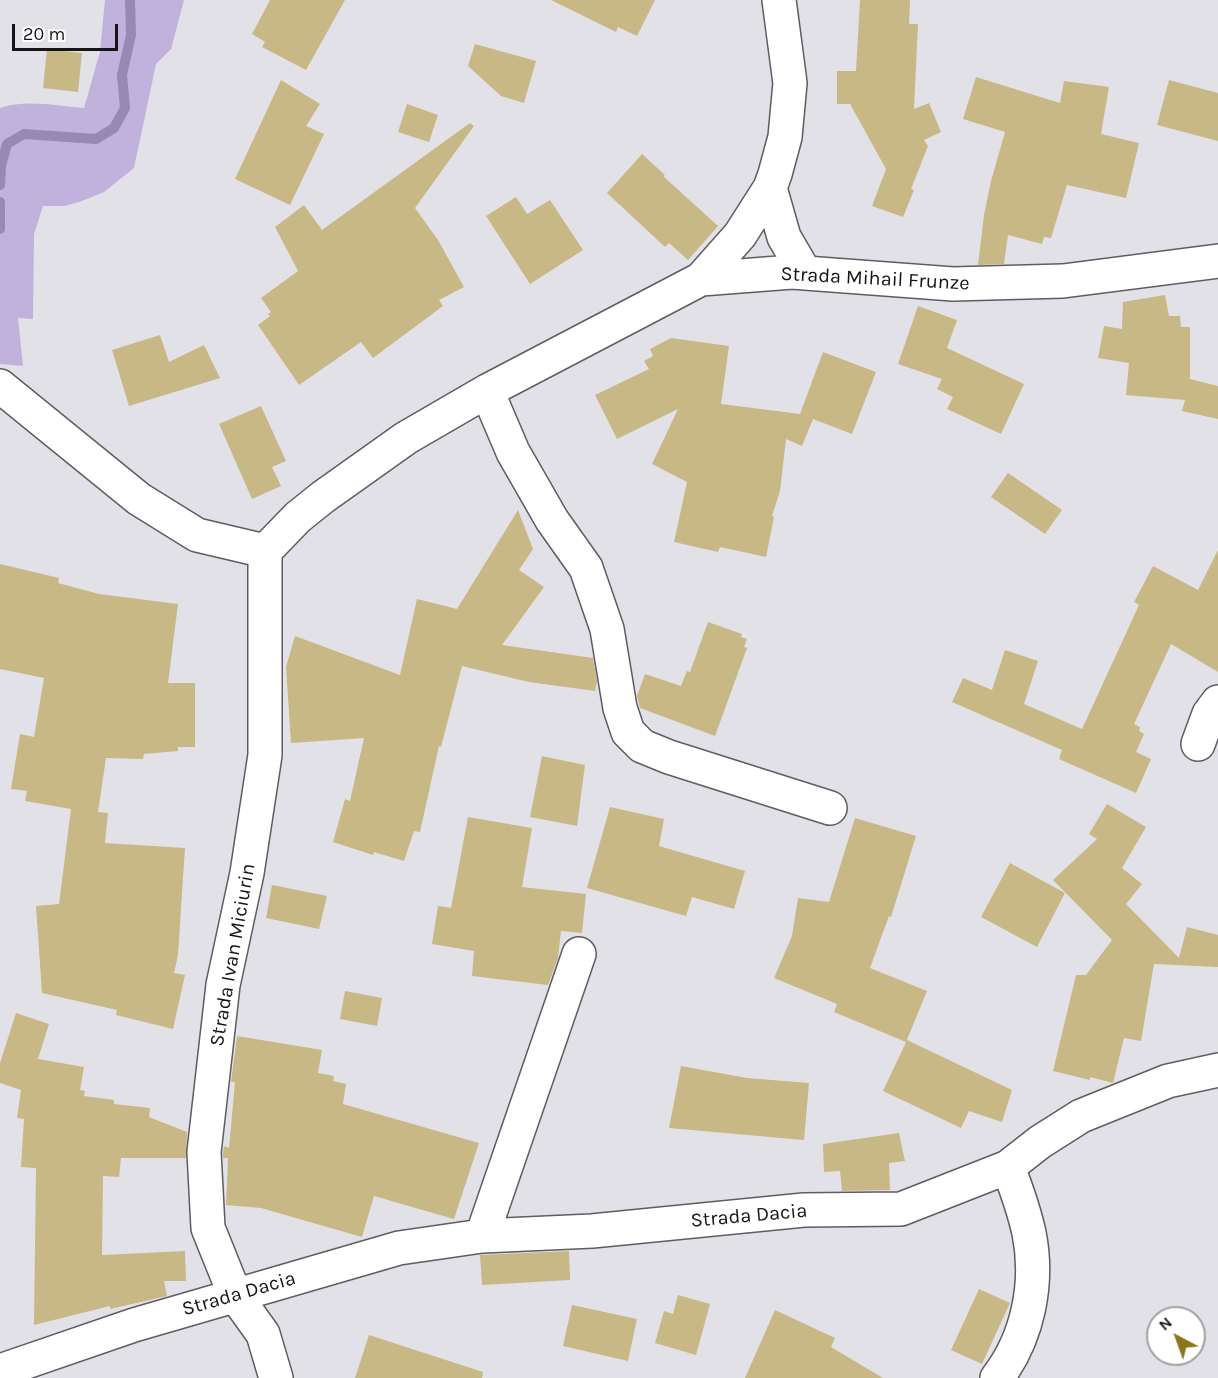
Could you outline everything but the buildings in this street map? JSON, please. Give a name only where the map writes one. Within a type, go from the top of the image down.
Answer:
[{"type":"street","points":[[701,279],[740,235],[770,188],[785,137],[790,83],[779,0]]},
{"type":"street","points":[[770,188],[784,237],[805,273]]},
{"type":"street","name":"Strada Mihail Frunze","points":[[265,552],[298,517],[406,438],[487,391],[701,279],[792,272],[954,284],[1063,281],[1218,261]]},
{"type":"street","points":[[0,386],[139,499],[197,535],[265,552]]},
{"type":"street","points":[[487,391],[513,452],[552,520],[586,568],[607,630],[620,708],[628,732],[642,746],[669,757],[830,808]]},
{"type":"street","name":"Strada Ivan Miciurin","points":[[265,552],[265,755],[247,873],[224,985],[204,1152],[208,1228],[235,1295],[263,1334],[276,1378]]},
{"type":"street","points":[[1198,744],[1209,714],[1218,702]]},
{"type":"street","points":[[482,1236],[579,954]]},
{"type":"street","name":"Strada Dacia","points":[[0,1371],[134,1325],[399,1248],[482,1236],[592,1231],[804,1210],[901,1209],[1008,1167],[1040,1142],[1081,1116],[1168,1081],[1218,1070]]},
{"type":"street","points":[[997,1378],[1018,1343],[1028,1316],[1033,1273],[1029,1234],[1008,1167]]},
{"type":"shaded area","points":[[105,0],[184,0],[171,49],[156,64],[134,168],[104,192],[65,206],[43,206],[34,234],[33,319],[18,318],[23,366],[0,364],[0,108],[31,104],[84,108],[100,52]]},
{"type":"waterway","points":[[0,185],[1,166],[7,144],[24,134],[96,139],[114,128],[125,108],[122,75],[131,35],[130,0]]},
{"type":"waterway","points":[[0,202],[0,229]]}]
